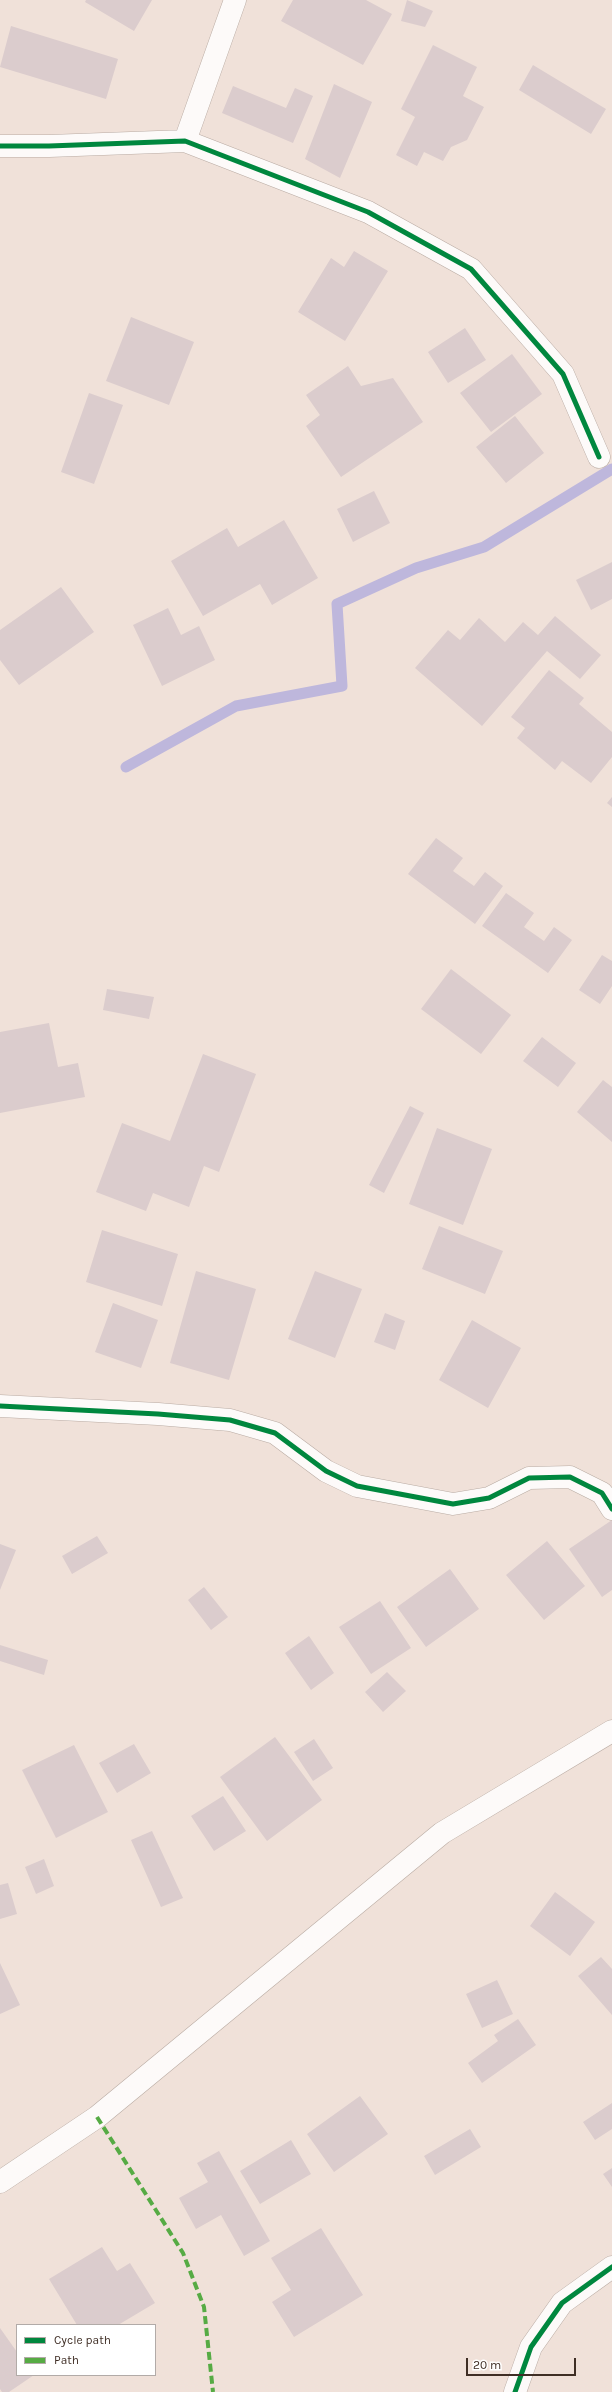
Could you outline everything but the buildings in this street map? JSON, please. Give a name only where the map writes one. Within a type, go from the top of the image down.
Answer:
[{"type":"street","points":[[185,141],[235,0]]},
{"type":"street","points":[[0,146],[49,146],[185,141],[368,212],[471,269],[563,374],[599,457]]},
{"type":"street","points":[[0,1390],[8,1407],[158,1414],[230,1420],[274,1433],[326,1470],[357,1486],[453,1504],[489,1498],[529,1478],[570,1477],[602,1493],[612,1509]]},
{"type":"street","points":[[0,2182],[97,2117],[442,1833],[612,1731]]},
{"type":"street","points":[[515,2392],[531,2347],[562,2303],[612,2267]]},
{"type":"waterway","points":[[126,767],[236,706],[342,686],[337,604],[416,568],[484,547],[612,469]]},
{"type":"marked path","points":[[97,2117],[183,2253],[204,2307],[213,2392]]},
{"type":"cycle path","points":[[0,146],[49,146],[185,141],[368,212],[471,269],[563,374],[599,457]]},
{"type":"cycle path","points":[[0,1406],[158,1414],[230,1420],[275,1433],[326,1471],[357,1486],[453,1504],[489,1498],[529,1478],[570,1477],[602,1493],[612,1509]]},
{"type":"cycle path","points":[[515,2392],[531,2347],[562,2303],[612,2267]]}]
